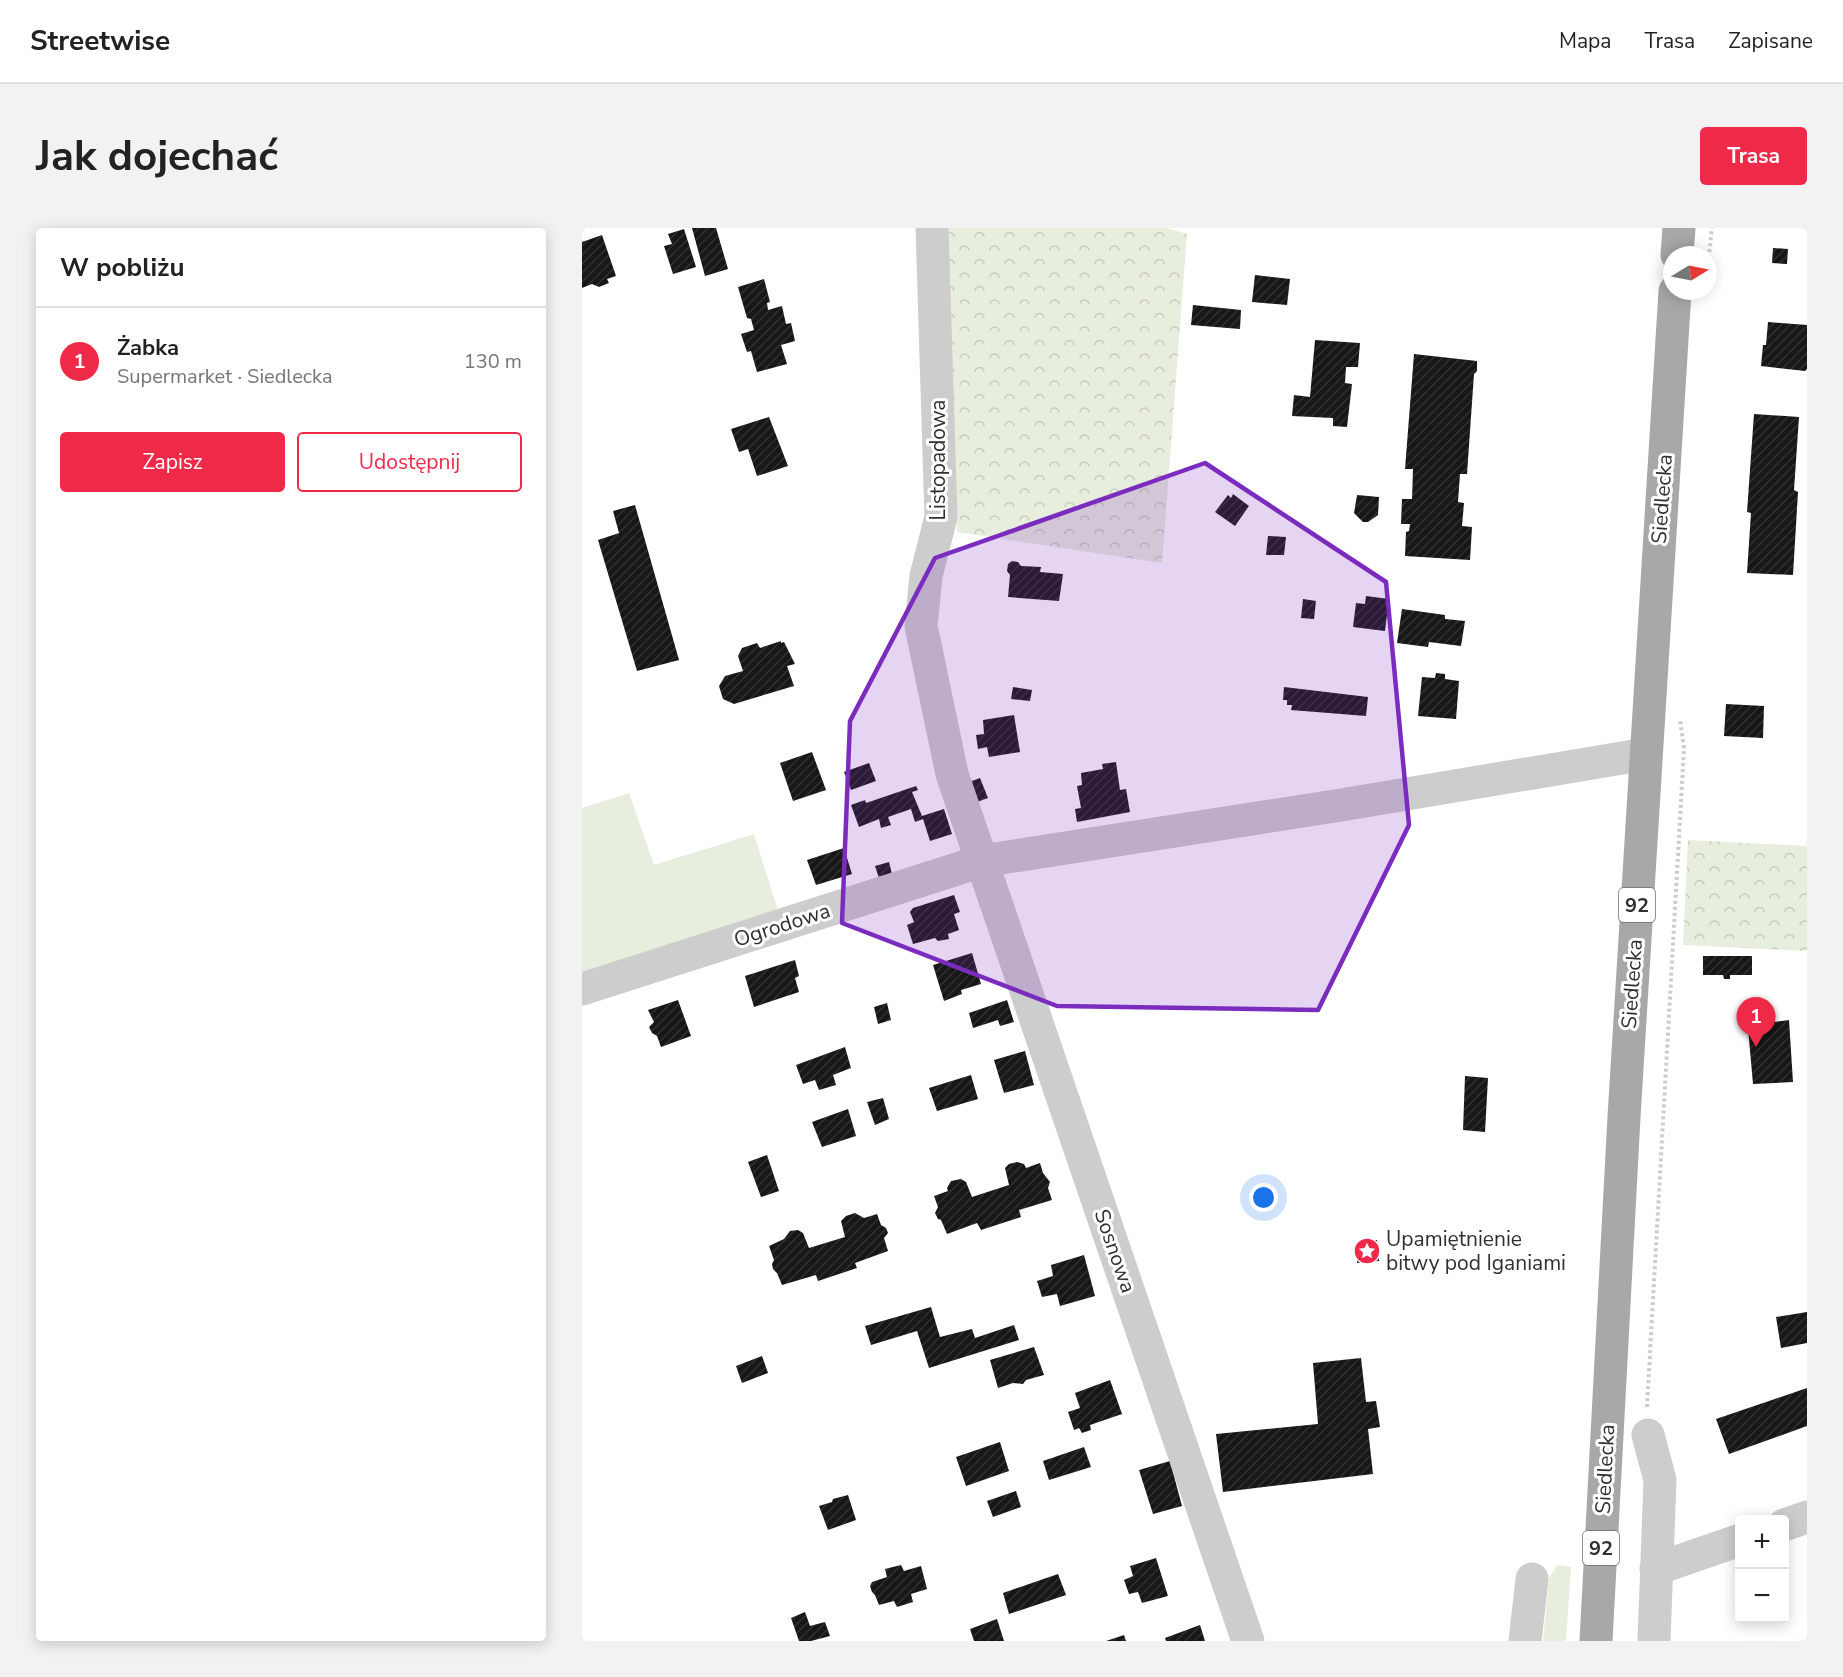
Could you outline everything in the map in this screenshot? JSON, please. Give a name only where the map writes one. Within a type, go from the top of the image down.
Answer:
[{"type":"main road","points":[[1678,246],[1679,228]]},
{"type":"main road","name":"Siedlecka","points":[[1596,1641],[1624,1117],[1674,300]]},
{"type":"street","name":"Listopadowa","points":[[932,228],[941,517],[926,576],[921,626],[952,774],[982,861]]},
{"type":"street","name":"Ogrodowa","points":[[582,989],[982,861],[1341,805],[1646,754]]},
{"type":"street","name":"Sosnowa","points":[[982,861],[1248,1641]]},
{"type":"street","name":"Siedlecka","points":[[1648,1434],[1660,1480],[1654,1641]]},
{"type":"street","points":[[1789,1524],[1807,1517]]},
{"type":"street","points":[[1656,1569],[1735,1542]]},
{"type":"street","points":[[1526,1641],[1532,1579]]},
{"type":"path","points":[[1710,246],[1713,228]]},
{"type":"path","points":[[1648,1434],[1646,1414],[1684,748],[1679,714]]},
{"type":"highlighted area","points":[[1205,463],[1386,582],[1409,825],[1318,1010],[1057,1006],[842,923],[850,721],[935,558]]},
{"type":"green space","points":[[943,228],[1167,228],[1187,234],[1162,563],[957,532]]},
{"type":"green space","points":[[629,793],[654,865],[754,834],[779,914],[582,976],[582,808]]},
{"type":"green space","points":[[1688,840],[1807,846],[1807,951],[1683,945]]},
{"type":"green space","points":[[1557,1565],[1571,1567],[1566,1641],[1543,1641],[1549,1578]]},
{"type":"building","points":[[692,228],[716,228],[728,269],[705,276]]},
{"type":"building","points":[[684,229],[696,267],[673,274],[664,246],[672,244],[668,234]]},
{"type":"building","points":[[602,235],[616,276],[607,279],[609,283],[599,287],[592,284],[582,288],[582,242]]},
{"type":"building","points":[[1773,248],[1788,249],[1787,264],[1772,263]]},
{"type":"building","points":[[1255,275],[1290,279],[1287,305],[1252,302]]},
{"type":"building","points":[[764,279],[770,302],[767,303],[768,310],[782,306],[786,324],[791,323],[795,341],[781,345],[787,364],[757,372],[751,351],[747,352],[741,334],[754,330],[751,319],[747,318],[738,287]]},
{"type":"building","points":[[1193,305],[1241,310],[1240,329],[1191,325]]},
{"type":"building","points":[[1768,322],[1807,325],[1807,369],[1805,371],[1761,366]]},
{"type":"building","points":[[1315,340],[1360,343],[1358,367],[1346,367],[1345,383],[1352,384],[1347,427],[1333,426],[1333,418],[1292,416],[1294,395],[1310,397]]},
{"type":"building","points":[[1414,354],[1477,361],[1477,371],[1474,374],[1467,474],[1460,474],[1458,502],[1464,503],[1462,526],[1472,527],[1470,560],[1405,556],[1406,532],[1409,531],[1410,524],[1401,524],[1402,499],[1412,499],[1413,469],[1405,469]]},
{"type":"building","points":[[1754,414],[1799,417],[1794,490],[1798,492],[1793,575],[1747,573],[1751,513],[1747,512]]},
{"type":"building","points":[[769,417],[788,466],[757,476],[748,449],[739,452],[731,429]]},
{"type":"building","points":[[1233,494],[1249,506],[1235,526],[1215,512],[1228,495],[1231,498]]},
{"type":"building","points":[[1357,495],[1379,497],[1378,515],[1368,522],[1363,522],[1354,513]]},
{"type":"building","points":[[635,505],[679,660],[637,671],[598,540],[619,533],[613,511]]},
{"type":"building","points":[[1268,536],[1286,537],[1284,555],[1266,555]]},
{"type":"building","points":[[1012,561],[1018,562],[1021,566],[1041,567],[1040,572],[1063,574],[1059,601],[1008,597],[1010,575],[1007,571],[1008,564]]},
{"type":"building","points":[[1366,596],[1389,599],[1385,631],[1353,627],[1356,603],[1365,604]]},
{"type":"building","points":[[1303,599],[1316,601],[1314,619],[1301,618]]},
{"type":"building","points":[[1402,609],[1445,615],[1445,619],[1465,621],[1461,646],[1429,642],[1428,647],[1397,643]]},
{"type":"building","points":[[781,641],[781,643],[784,642],[795,664],[787,666],[794,686],[734,704],[723,699],[719,686],[725,676],[743,671],[738,656],[742,648],[757,643],[760,648]]},
{"type":"building","points":[[1436,673],[1445,674],[1445,679],[1459,681],[1456,719],[1418,716],[1422,677],[1435,678]]},
{"type":"building","points":[[1013,687],[1032,690],[1030,701],[1011,699]]},
{"type":"building","points":[[1284,687],[1368,697],[1366,716],[1291,710],[1292,705],[1287,705],[1287,700],[1283,700]]},
{"type":"building","points":[[1726,704],[1764,706],[1763,738],[1724,736]]},
{"type":"building","points":[[1014,715],[1020,752],[989,757],[987,747],[978,749],[976,735],[984,734],[983,720]]},
{"type":"building","points":[[812,752],[826,790],[793,801],[780,763]]},
{"type":"building","points":[[1116,762],[1120,790],[1126,789],[1130,812],[1077,822],[1075,809],[1081,808],[1077,786],[1082,785],[1081,773],[1103,769],[1102,764]]},
{"type":"building","points":[[869,763],[876,781],[851,790],[844,772]]},
{"type":"building","points":[[980,778],[988,798],[977,802],[969,782]]},
{"type":"building","points":[[916,786],[918,790],[912,792],[922,816],[944,809],[952,834],[930,841],[923,819],[915,822],[911,809],[888,817],[891,825],[881,828],[879,819],[859,827],[851,805],[865,800],[866,803]]},
{"type":"building","points":[[844,848],[852,874],[816,885],[807,860]]},
{"type":"building","points":[[889,862],[892,874],[879,878],[875,866]]},
{"type":"building","points":[[954,895],[960,912],[954,914],[959,930],[948,934],[949,939],[938,941],[935,938],[913,944],[907,925],[914,922],[910,912],[913,908]]},
{"type":"building","points":[[972,953],[981,984],[961,990],[962,994],[944,1001],[933,965]]},
{"type":"building","points":[[1703,956],[1752,956],[1752,975],[1730,975],[1730,979],[1724,979],[1723,975],[1703,975]]},
{"type":"building","points":[[795,960],[799,976],[795,978],[799,992],[754,1007],[745,976]]},
{"type":"building","points":[[678,1000],[691,1036],[661,1047],[657,1036],[649,1027],[654,1022],[648,1010]]},
{"type":"building","points":[[1007,1000],[1014,1022],[1000,1026],[998,1020],[973,1028],[969,1013]]},
{"type":"building","points":[[887,1003],[891,1020],[878,1024],[874,1007]]},
{"type":"building","points":[[1771,1004],[1773,1022],[1789,1020],[1793,1082],[1753,1084],[1746,1005]]},
{"type":"building","points":[[845,1047],[851,1068],[833,1075],[836,1085],[819,1090],[815,1080],[803,1084],[796,1065]]},
{"type":"building","points":[[1025,1051],[1034,1085],[1004,1093],[994,1060]]},
{"type":"building","points":[[971,1075],[978,1099],[937,1111],[929,1088]]},
{"type":"building","points":[[1465,1076],[1488,1078],[1485,1132],[1463,1130]]},
{"type":"building","points":[[883,1098],[889,1119],[875,1125],[867,1102]]},
{"type":"building","points":[[848,1109],[856,1136],[822,1147],[812,1122]]},
{"type":"building","points":[[767,1155],[779,1191],[761,1197],[748,1162]]},
{"type":"building","points":[[1017,1162],[1024,1164],[1026,1168],[1040,1163],[1043,1173],[1050,1182],[1048,1188],[1052,1200],[1019,1210],[1021,1217],[981,1230],[977,1223],[947,1234],[935,1213],[938,1207],[934,1196],[948,1191],[947,1188],[951,1181],[961,1179],[966,1182],[972,1197],[1009,1185],[1005,1168]]},
{"type":"building","points":[[855,1213],[864,1218],[877,1214],[881,1225],[888,1233],[884,1238],[888,1251],[855,1263],[857,1268],[818,1281],[816,1275],[782,1285],[773,1269],[774,1260],[769,1246],[784,1239],[790,1231],[798,1230],[803,1233],[809,1248],[845,1237],[841,1221],[846,1216]]},
{"type":"building","points":[[1377,1240],[1379,1261],[1357,1263],[1357,1242]]},
{"type":"building","points":[[1084,1255],[1095,1296],[1060,1306],[1057,1294],[1042,1297],[1037,1281],[1053,1276],[1051,1265]]},
{"type":"building","points":[[931,1307],[940,1337],[972,1329],[975,1338],[1014,1325],[1019,1340],[929,1368],[917,1331],[871,1345],[865,1326]]},
{"type":"building","points":[[1807,1312],[1807,1343],[1781,1348],[1776,1317]]},
{"type":"building","points":[[1034,1347],[1044,1375],[1026,1380],[1023,1384],[1013,1383],[998,1388],[990,1360]]},
{"type":"building","points":[[762,1356],[768,1373],[742,1383],[736,1366]]},
{"type":"building","points":[[1361,1358],[1366,1402],[1376,1401],[1380,1427],[1368,1429],[1373,1474],[1223,1492],[1216,1434],[1318,1424],[1313,1363]]},
{"type":"building","points":[[1110,1380],[1122,1414],[1090,1425],[1091,1430],[1082,1433],[1079,1428],[1074,1430],[1068,1412],[1080,1408],[1075,1393]]},
{"type":"building","points":[[1807,1388],[1807,1426],[1729,1454],[1716,1419]]},
{"type":"building","points":[[1000,1442],[1009,1471],[966,1486],[956,1457]]},
{"type":"building","points":[[1084,1447],[1091,1467],[1049,1480],[1043,1461]]},
{"type":"building","points":[[1170,1461],[1182,1506],[1153,1514],[1139,1470]]},
{"type":"building","points":[[1016,1491],[1021,1507],[993,1517],[987,1501]]},
{"type":"building","points":[[848,1495],[856,1520],[828,1530],[819,1506]]},
{"type":"building","points":[[1156,1558],[1168,1596],[1142,1603],[1138,1592],[1129,1594],[1124,1580],[1133,1576],[1130,1566]]},
{"type":"building","points":[[901,1565],[904,1571],[921,1566],[927,1589],[911,1594],[913,1602],[897,1607],[894,1601],[879,1605],[870,1586],[872,1582],[887,1577],[885,1569]]},
{"type":"building","points":[[1058,1574],[1066,1595],[1009,1614],[1003,1593]]},
{"type":"building","points":[[805,1612],[810,1626],[825,1622],[830,1636],[811,1641],[799,1641],[791,1618]]},
{"type":"building","points":[[997,1619],[1004,1641],[974,1641],[970,1629]]},
{"type":"building","points":[[1200,1625],[1205,1641],[1166,1641],[1165,1638]]},
{"type":"building","points":[[1124,1635],[1126,1641],[1106,1641]]},
{"type":"place","name":"Żabka","points":[[1756,1047]]},
{"type":"place","name":"Upamiętnienie bitwy pod Iganiami","points":[[1367,1251]]}]
